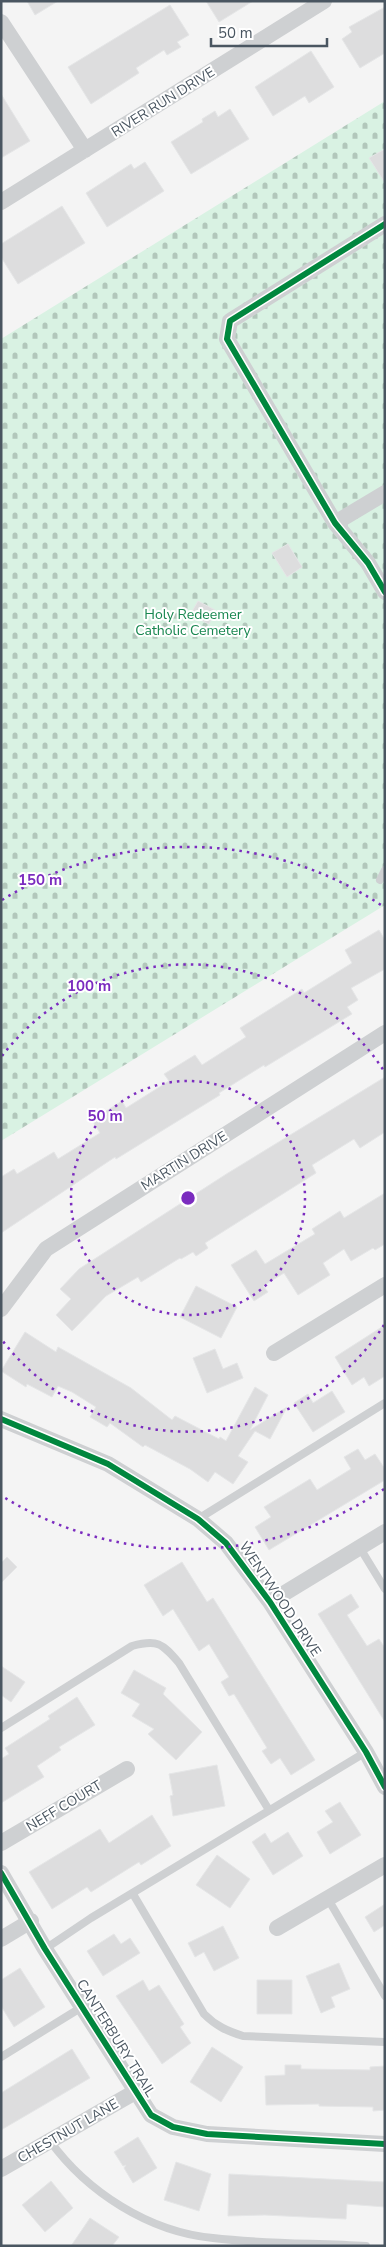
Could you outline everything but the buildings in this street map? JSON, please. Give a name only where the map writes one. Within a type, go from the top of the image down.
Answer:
[{"type":"street","name":"RIVER RUN DRIVE","points":[[1,202],[324,1]]},
{"type":"street","points":[[1,22],[85,150]]},
{"type":"street","points":[[385,224],[230,321],[227,339],[336,523],[368,563],[385,592]]},
{"type":"street","points":[[336,523],[385,493]]},
{"type":"street","name":"MARTIN DRIVE","points":[[1,1308],[46,1249],[385,1034]]},
{"type":"street","points":[[274,1354],[385,1285]]},
{"type":"street","name":"WENTWOOD DRIVE","points":[[1,1420],[108,1464],[198,1519],[226,1542],[270,1602],[366,1752],[385,1787]]},
{"type":"street","points":[[270,1602],[385,1532]]},
{"type":"street","name":"NEFF COURT","points":[[1,1843],[127,1769]]},
{"type":"street","points":[[277,1928],[385,1865]]},
{"type":"street","name":"CANTERBURY TRAIL","points":[[1,1873],[45,1949],[151,2115],[173,2127],[206,2134],[385,2144]]},
{"type":"street","points":[[1,1939],[30,1921]]},
{"type":"street","name":"CHESTNUT LANE","points":[[1,2169],[135,2092]]},
{"type":"lane","points":[[380,880],[385,870]]},
{"type":"lane","points":[[198,1519],[385,1403]]},
{"type":"lane","points":[[360,1548],[385,1589]]},
{"type":"lane","points":[[1,1728],[132,1646],[149,1641],[166,1648],[179,1662],[269,1810]]},
{"type":"lane","points":[[45,1949],[366,1752]]},
{"type":"lane","points":[[133,1894],[204,2014],[214,2024],[243,2036],[385,2042]]},
{"type":"lane","points":[[328,1899],[385,1996]]},
{"type":"lane","points":[[1,2056],[82,2007]]},
{"type":"lane","points":[[50,2141],[63,2159],[89,2185],[114,2204],[178,2231],[212,2238],[366,2246]]},
{"type":"green space","name":"Holy Redeemer Catholic Cemetery","points":[[385,101],[385,905],[1,1141],[1,339]]},
{"type":"cycle path","points":[[385,224],[230,321],[227,339],[335,523],[368,563],[385,592]]},
{"type":"cycle path","points":[[1,1419],[108,1464],[198,1519],[226,1543],[270,1602],[366,1752],[385,1787]]},
{"type":"cycle path","points":[[1,1873],[45,1949],[151,2115],[173,2127],[207,2134],[385,2144]]}]
